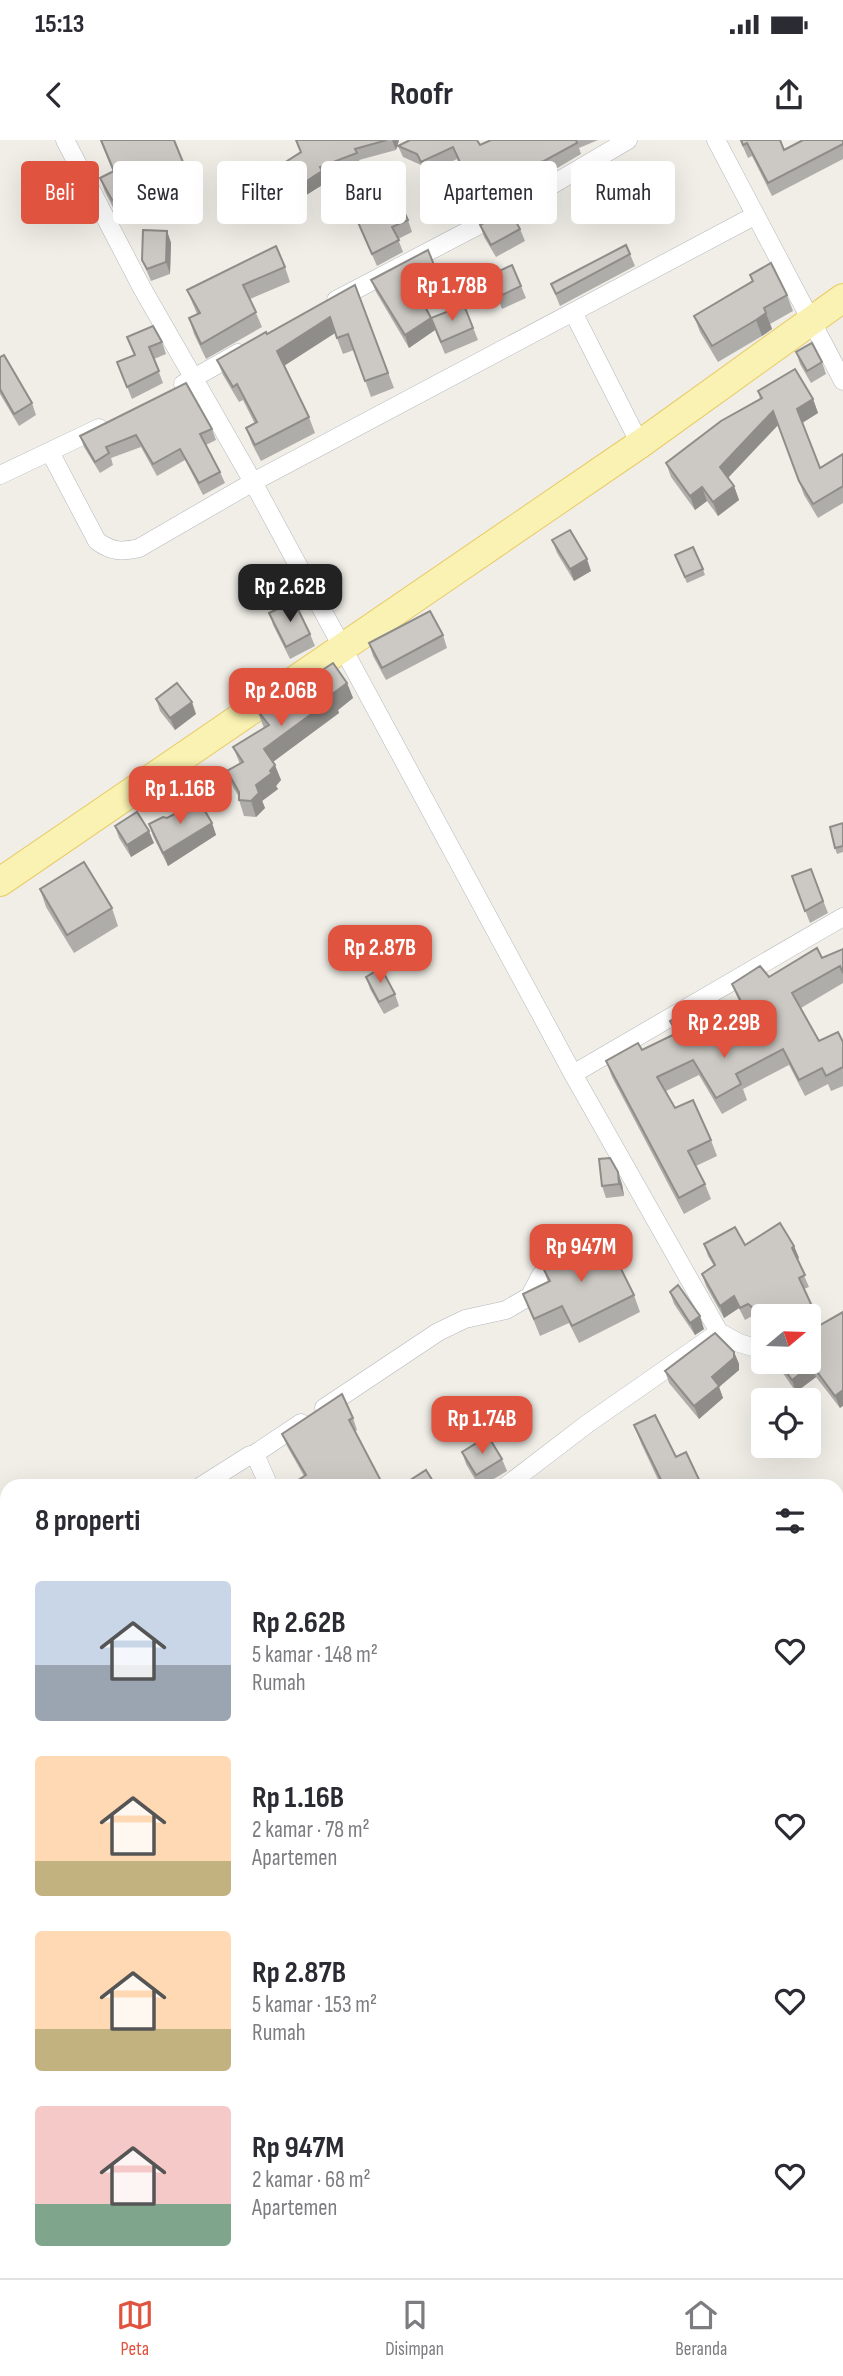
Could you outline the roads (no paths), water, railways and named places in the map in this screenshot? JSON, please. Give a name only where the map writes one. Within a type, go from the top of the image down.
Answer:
[{"type":"main road","points":[[0,882],[640,444],[843,298]]},
{"type":"street","points":[[65,140],[192,379],[253,482],[573,1074],[719,1332],[751,1346]]},
{"type":"street","points":[[315,311],[523,202],[628,140]]},
{"type":"street","points":[[716,140],[843,381]]},
{"type":"street","points":[[50,452],[97,541],[109,550],[139,548],[253,482],[574,314],[754,216]]},
{"type":"street","points":[[574,314],[640,444]]},
{"type":"street","points":[[164,396],[256,343]]},
{"type":"street","points":[[0,475],[118,418]]},
{"type":"street","points":[[573,1074],[843,917]]},
{"type":"street","points":[[212,1479],[247,1456],[253,1455],[438,1332],[465,1319],[506,1310],[530,1296],[541,1275]]},
{"type":"street","points":[[515,1479],[587,1424],[719,1332]]},
{"type":"street","points":[[253,1455],[265,1479]]}]
